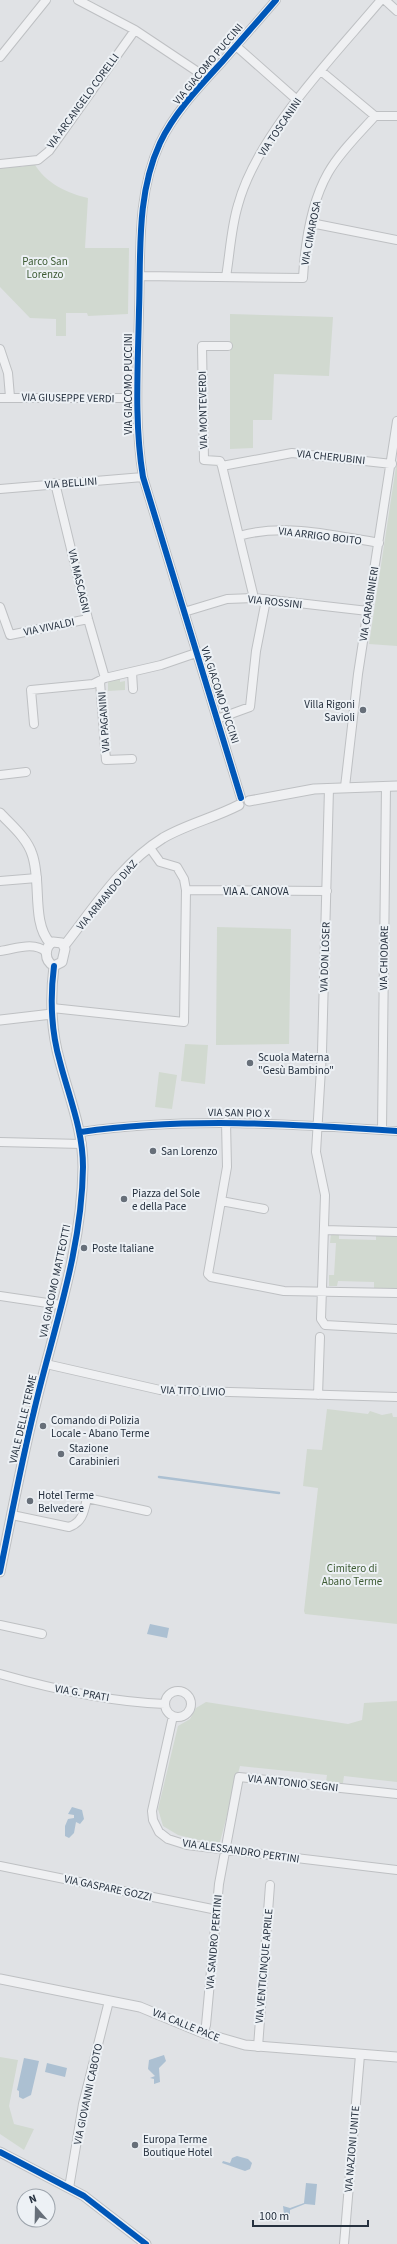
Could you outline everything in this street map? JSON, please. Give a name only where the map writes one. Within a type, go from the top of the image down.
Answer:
[{"type":"street","points":[[0,57],[46,0]]},
{"type":"street","points":[[78,0],[135,30],[207,78]]},
{"type":"street","name":"VIA GIACOMO PUCCINI","points":[[243,801],[196,653],[143,477],[139,449],[137,398],[142,203],[151,166],[160,142],[176,117],[207,78],[276,0]]},
{"type":"street","name":"VIA TOSCANINI","points":[[226,277],[234,225],[242,191],[265,146],[297,100],[381,0]]},
{"type":"street","points":[[386,0],[397,11]]},
{"type":"street","name":"VIA ARCANGELO CORELLI","points":[[0,164],[38,160],[49,151],[135,30]]},
{"type":"street","points":[[236,46],[297,100]]},
{"type":"street","points":[[321,71],[375,116],[397,116]]},
{"type":"street","name":"VIA CIMAROSA","points":[[140,276],[303,278],[304,258],[317,197],[328,172],[375,116]]},
{"type":"street","points":[[311,223],[397,240]]},
{"type":"street","name":"VIA MONTEVERDI","points":[[222,466],[220,460],[204,460],[202,346],[228,346]]},
{"type":"street","points":[[0,349],[8,373],[10,397]]},
{"type":"street","name":"VIA GIUSEPPE VERDI","points":[[0,398],[137,398]]},
{"type":"street","name":"VIA CARABINIERI","points":[[345,787],[358,674],[392,464],[397,421]]},
{"type":"street","name":"VIA CHERUBINI","points":[[222,466],[292,453],[392,464]]},
{"type":"street","points":[[222,466],[254,598]]},
{"type":"street","name":"VIA BELLINI","points":[[0,489],[55,483],[143,477]]},
{"type":"street","name":"VIA MASCAGNI","points":[[55,483],[102,680]]},
{"type":"street","name":"VIA ARRIGO BOITO","points":[[239,536],[272,530],[291,531],[379,543]]},
{"type":"street","name":"VIA ROSSINI","points":[[184,612],[227,599],[254,598],[368,611]]},
{"type":"street","points":[[217,719],[250,707],[256,650],[266,600]]},
{"type":"street","name":"VIA VIVALDI","points":[[1,613],[10,635],[88,619]]},
{"type":"street","name":"VIA PAGANINI","points":[[34,724],[31,690],[93,684],[102,680],[161,665],[196,653]]},
{"type":"street","points":[[132,672],[133,689]]},
{"type":"street","name":"VIA PAGANINI","points":[[102,680],[106,760],[132,759]]},
{"type":"street","points":[[0,775],[26,772]]},
{"type":"street","name":"VIA CHIODARE","points":[[382,1130],[386,786]]},
{"type":"street","name":"VIA ARMANDO DIAZ","points":[[64,946],[117,879],[150,848],[184,828],[243,801],[329,788],[397,786]]},
{"type":"street","name":"VIA DON LOSER","points":[[329,788],[327,891],[317,1161],[325,1195],[321,1319],[325,1324],[397,1329]]},
{"type":"street","points":[[0,813],[22,836],[30,849],[36,866],[42,931],[48,947],[48,962],[54,966],[62,962],[65,953],[64,946],[59,942],[48,947],[42,948],[33,946],[0,951]]},
{"type":"street","points":[[0,1020],[52,1011],[91,1011],[184,1022],[186,890],[184,878],[177,867],[160,862],[150,848]]},
{"type":"street","points":[[0,881],[37,878]]},
{"type":"street","name":"VIA A. CANOVA","points":[[186,890],[327,891]]},
{"type":"street","name":"VIA GIACOMO MATTEOTTI","points":[[46,1364],[74,1253],[83,1167],[81,1132],[60,1060],[52,1011],[54,966]]},
{"type":"street","points":[[226,1122],[228,1157],[208,1274],[211,1277],[284,1291],[397,1293]]},
{"type":"street","name":"VIA SAN PIO X","points":[[81,1132],[115,1127],[226,1122],[397,1131]]},
{"type":"street","points":[[0,1142],[82,1144]]},
{"type":"street","points":[[221,1201],[264,1209]]},
{"type":"street","points":[[324,1230],[397,1232]]},
{"type":"street","points":[[0,1296],[61,1305]]},
{"type":"street","points":[[318,1395],[320,1337]]},
{"type":"street","name":"VIA TITO LIVIO","points":[[46,1364],[160,1390],[397,1397]]},
{"type":"street","name":"VIALE DELLE TERME","points":[[0,1572],[34,1411],[46,1364]]},
{"type":"street","points":[[12,1515],[68,1527],[76,1524],[82,1518],[87,1498],[147,1511]]},
{"type":"street","points":[[0,1625],[42,1634]]},
{"type":"street","name":"VIA G. PRATI","points":[[0,1674],[73,1692],[131,1701],[165,1704]]},
{"type":"street","points":[[176,1692],[182,1692],[189,1698],[190,1708],[188,1713],[178,1717],[169,1714],[165,1704],[166,1698],[176,1692]]},
{"type":"street","name":"VIA ALESSANDRO PERTINI","points":[[174,1716],[155,1798],[153,1820],[159,1832],[168,1839],[187,1845],[397,1870]]},
{"type":"street","name":"VIA ANTONIO SEGNI","points":[[224,1850],[239,1778],[397,1794]]},
{"type":"street","name":"VIA SANDRO PERTINI","points":[[203,2033],[206,2025],[218,1888],[224,1850]]},
{"type":"street","name":"VIA GASPARE GOZZI","points":[[0,1866],[216,1910]]},
{"type":"street","name":"VIA VENTICINQUE APRILE","points":[[258,2047],[270,1885]]},
{"type":"street","name":"VIA CALLE PACE","points":[[0,1979],[109,2001],[159,2013],[203,2033],[258,2047],[397,2057]]},
{"type":"street","name":"VIA GIOVANNI CABOTO","points":[[69,2188],[83,2104],[109,2001]]},
{"type":"street","name":"VIA NAZIONI UNITE","points":[[344,2244],[360,2055]]},
{"type":"street","points":[[0,2152],[69,2188],[96,2205],[146,2244]]},
{"type":"green space","name":"Parco San Lorenzo","points":[[34,163],[50,182],[72,193],[88,198],[85,248],[129,248],[128,314],[88,316],[87,313],[66,313],[66,336],[56,336],[56,319],[30,318],[0,287],[0,167],[22,167]]},
{"type":"green space","points":[[230,314],[333,317],[329,376],[274,374],[272,420],[253,420],[253,448],[230,449]]},
{"type":"green space","points":[[397,460],[397,646],[369,644]]},
{"type":"green space","points":[[120,679],[120,682],[125,681],[125,690],[108,691],[108,681]]},
{"type":"green space","points":[[217,927],[291,929],[289,1044],[216,1045]]},
{"type":"green space","points":[[185,1044],[208,1045],[205,1084],[181,1081]]},
{"type":"green space","points":[[159,1072],[177,1075],[172,1109],[155,1107]]},
{"type":"green space","points":[[331,1233],[339,1233],[339,1239],[376,1240],[376,1234],[397,1235],[397,1289],[374,1288],[374,1282],[338,1281],[337,1286],[329,1286],[329,1275],[334,1275],[336,1243],[330,1243]]},
{"type":"green space","name":"Cimitero di Abano Terme","points":[[327,1409],[368,1414],[370,1411],[382,1415],[392,1413],[393,1417],[397,1417],[397,1624],[305,1614],[304,1611],[318,1488],[303,1486],[307,1449],[322,1450]]},
{"type":"green space","points":[[397,1701],[397,1782],[344,1776],[343,1783],[326,1782],[327,1775],[240,1766],[220,1842],[215,1844],[178,1835],[163,1826],[158,1809],[178,1726],[190,1719],[196,1708],[206,1702],[348,1724],[362,1720],[364,1703]]},
{"type":"green space","points":[[0,2057],[18,2060],[9,2106],[14,2124],[34,2129],[24,2150],[0,2134]]},
{"type":"water","points":[[150,1624],[169,1628],[167,1638],[147,1634]]},
{"type":"water","points":[[72,1807],[82,1810],[84,1819],[80,1824],[76,1822],[74,1833],[69,1838],[65,1836],[65,1826],[68,1819],[74,1818],[74,1815],[68,1814]]},
{"type":"water","points":[[164,2055],[166,2061],[159,2068],[160,2082],[154,2084],[154,2079],[150,2078],[155,2076],[148,2069],[149,2060]]},
{"type":"water","points":[[24,2058],[39,2061],[31,2095],[23,2099],[19,2097],[19,2091],[17,2090]]},
{"type":"water","points":[[47,2063],[67,2068],[65,2077],[45,2072]]},
{"type":"water","points":[[237,2156],[248,2159],[252,2163],[250,2169],[245,2171],[222,2163],[223,2161],[230,2163],[232,2158]]},
{"type":"water","points":[[306,2183],[317,2184],[315,2205],[305,2204],[290,2210],[290,2214],[284,2214],[283,2206],[290,2208],[304,2203]]},
{"type":"waterway","points":[[159,1477],[279,1493]]},
{"type":"cycle path","points":[[241,798],[143,477],[138,436],[137,394],[140,246],[143,204],[152,163],[160,143],[172,121],[188,100],[276,0]]},
{"type":"cycle path","points":[[0,1572],[29,1431],[72,1260],[78,1229],[81,1198],[83,1167],[81,1140],[57,1050],[53,1026],[52,990],[54,966]]},
{"type":"cycle path","points":[[81,1132],[120,1127],[199,1123],[279,1124],[397,1131]]},
{"type":"cycle path","points":[[0,2152],[84,2196],[146,2244]]},
{"type":"place","name":"Villa Rigoni Savioli","points":[[363,710]]},
{"type":"place","name":"Scuola Materna \"Gesù Bambino\"","points":[[250,1063]]},
{"type":"place","name":"San Lorenzo","points":[[153,1151]]},
{"type":"place","name":"Piazza del Sole e della Pace","points":[[124,1199]]},
{"type":"place","name":"Poste Italiane","points":[[84,1248]]},
{"type":"place","name":"Comando di Polizia Locale - Abano Terme","points":[[43,1426]]},
{"type":"place","name":"Stazione Carabinieri","points":[[61,1454]]},
{"type":"place","name":"Hotel Terme Belvedere","points":[[30,1501]]},
{"type":"place","name":"Europa Terme Boutique Hotel","points":[[135,2145]]}]
